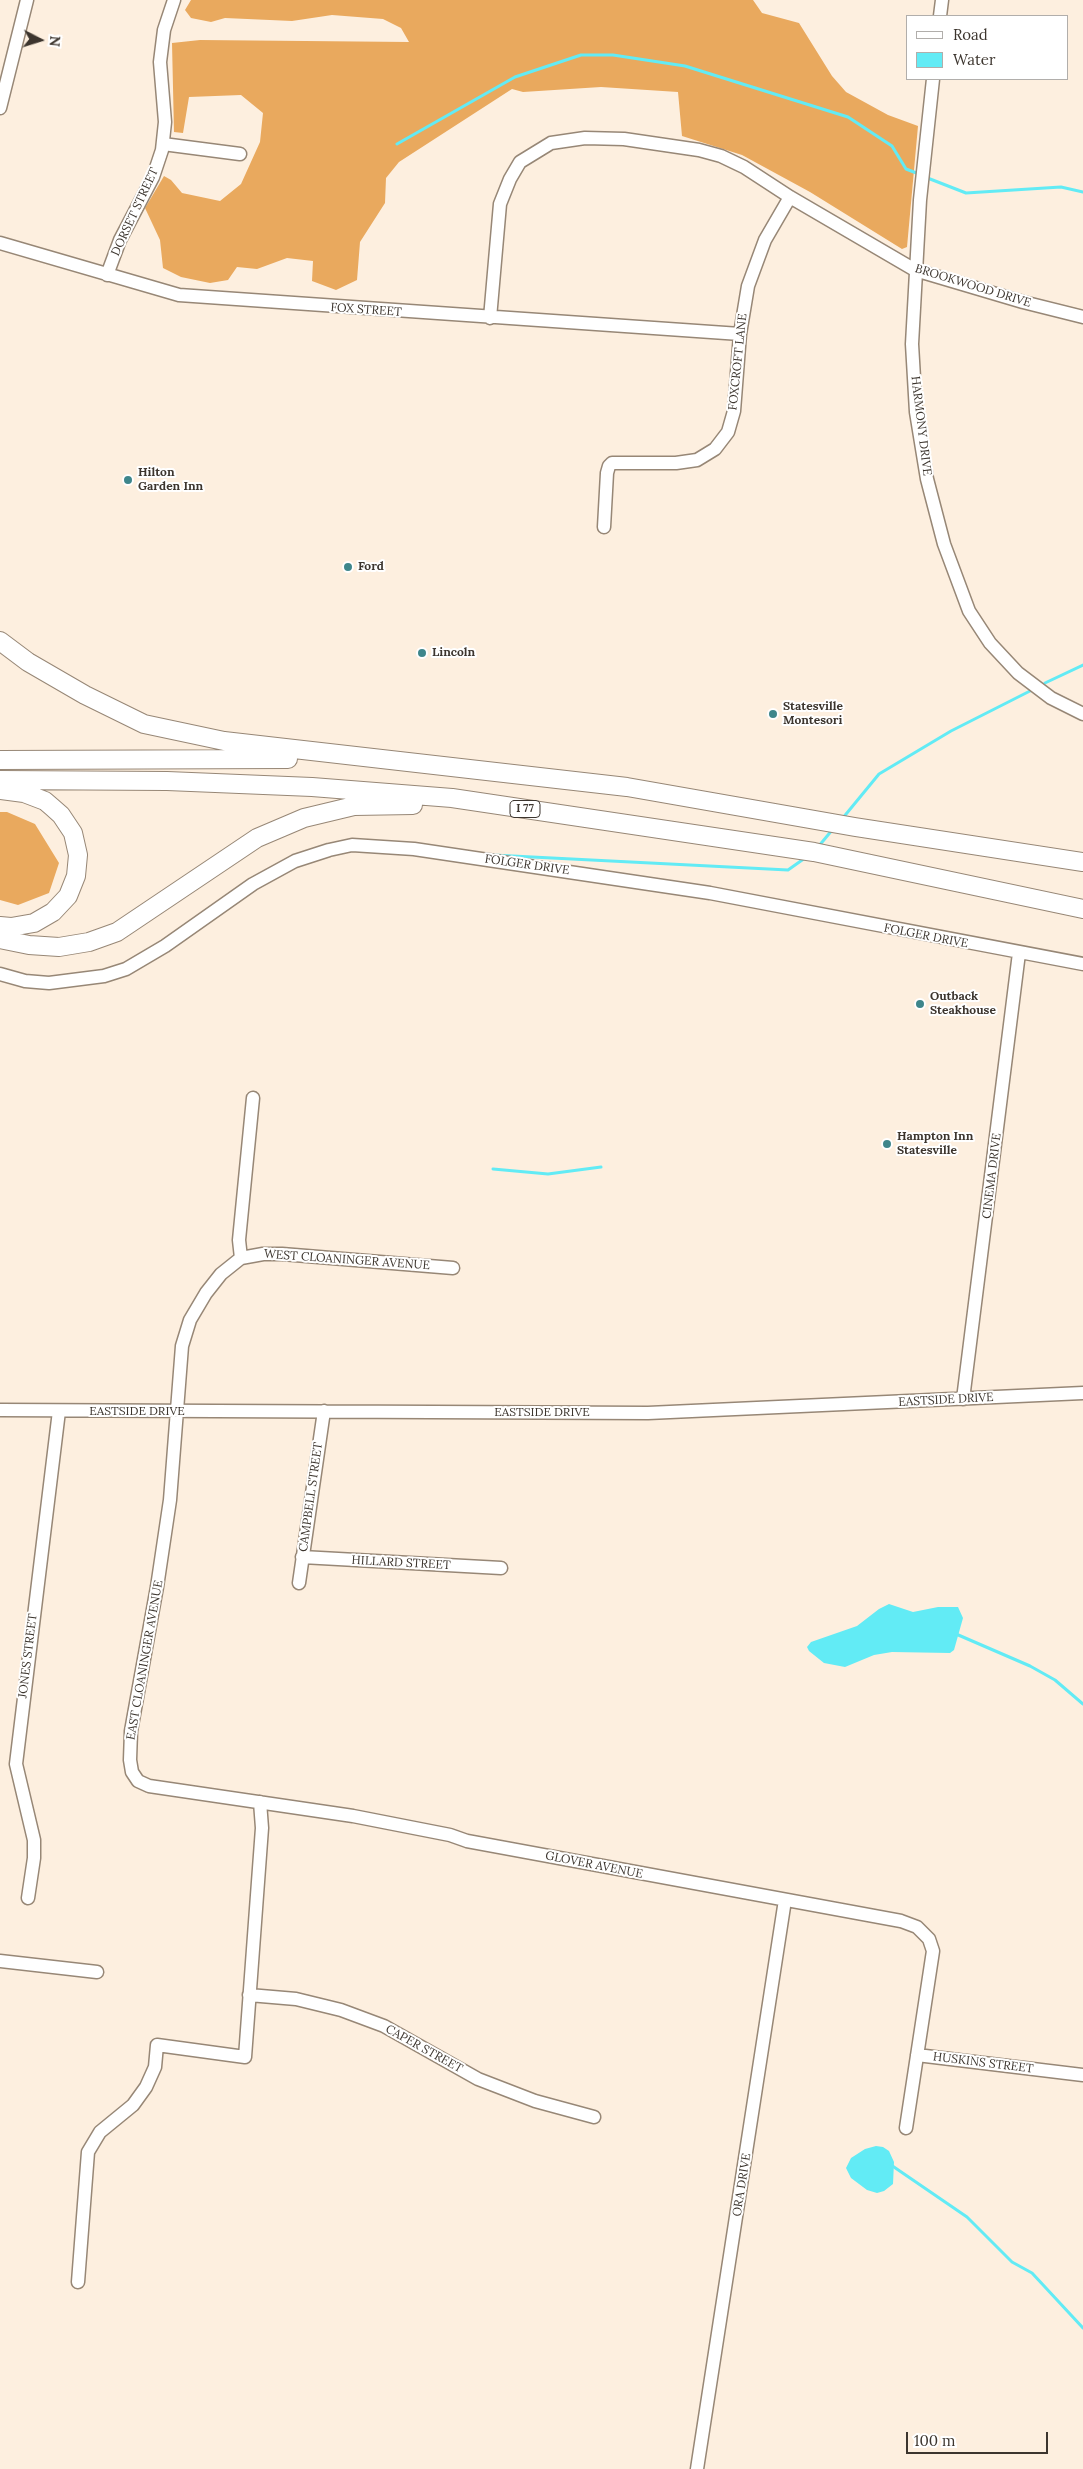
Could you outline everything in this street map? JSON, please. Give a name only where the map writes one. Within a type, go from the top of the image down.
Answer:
[{"type":"highway","points":[[0,641],[28,662],[85,695],[144,724],[224,741],[627,787],[855,827],[1083,862]]},
{"type":"highway","points":[[0,760],[227,758],[393,761]]},
{"type":"highway","name":"I 77","points":[[0,780],[167,781],[330,789],[452,798],[814,852],[1083,909]]},
{"type":"highway","points":[[0,790],[24,793],[45,801],[57,811],[73,834],[78,855],[76,876],[68,896],[53,912],[34,924],[11,927],[0,926]]},
{"type":"highway","points":[[0,939],[28,946],[59,947],[89,942],[118,932],[257,838],[304,818],[354,806],[422,806],[672,831]]},
{"type":"street","points":[[0,108],[27,0]]},
{"type":"street","name":"DORSET STREET","points":[[108,275],[120,240],[153,177],[163,144],[165,122],[160,62],[164,30],[174,0]]},
{"type":"street","points":[[940,15],[942,0]]},
{"type":"street","name":"HARMONY DRIVE","points":[[932,80],[915,270],[912,344],[916,412],[927,479],[944,544],[968,611],[990,643],[1018,673],[1051,698],[1083,714]]},
{"type":"street","name":"BROOKWOOD DRIVE","points":[[490,318],[500,204],[520,162],[551,143],[584,138],[624,139],[699,150],[722,156],[744,167],[790,197],[915,270],[1023,302],[1083,317]]},
{"type":"street","points":[[163,144],[240,154]]},
{"type":"street","name":"FOXCROFT LANE","points":[[604,527],[608,466],[612,463],[676,463],[697,460],[715,448],[728,432],[734,411],[740,334],[751,278],[765,240],[790,197]]},
{"type":"street","name":"FOX STREET","points":[[0,243],[179,295],[213,299],[740,334]]},
{"type":"street","name":"FOLGER DRIVE","points":[[0,974],[25,981],[49,984],[104,976],[126,969],[165,946],[253,884],[295,861],[328,850],[352,845],[414,849],[710,893],[1083,964]]},
{"type":"street","name":"CINEMA DRIVE","points":[[963,1399],[1019,953]]},
{"type":"street","points":[[241,1258],[239,1240],[253,1098]]},
{"type":"street","name":"WEST CLOANINGER AVENUE","points":[[241,1258],[263,1254],[282,1254],[453,1268]]},
{"type":"street","name":"EAST CLOANINGER AVENUE","points":[[241,1258],[221,1274],[206,1293],[190,1320],[182,1346],[170,1500],[157,1587],[131,1731],[130,1760],[132,1772],[138,1781],[149,1786],[260,1802]]},
{"type":"street","name":"EASTSIDE DRIVE","points":[[0,1410],[648,1414],[1083,1393]]},
{"type":"street","name":"JONES STREET","points":[[28,1898],[34,1858],[34,1840],[16,1764],[59,1411]]},
{"type":"street","name":"CAMPBELL STREET","points":[[299,1583],[324,1411]]},
{"type":"street","name":"HILLARD STREET","points":[[302,1557],[501,1568]]},
{"type":"street","points":[[78,2282],[85,2170],[88,2152],[100,2132],[133,2106],[146,2088],[155,2067],[157,2044],[245,2057],[262,1828],[260,1802]]},
{"type":"street","name":"GLOVER AVENUE","points":[[260,1802],[353,1816],[450,1835],[467,1841],[901,1921],[917,1927],[925,1933]]},
{"type":"street","name":"ORA DRIVE","points":[[697,2469],[784,1900]]},
{"type":"street","name":"HUSKINS STREET","points":[[925,1933],[930,1939],[932,1951],[917,2055],[1083,2075]]},
{"type":"street","points":[[0,1961],[97,1972]]},
{"type":"street","name":"CAPER STREET","points":[[250,1995],[296,1999],[341,2010],[384,2026],[478,2078],[535,2102],[594,2117]]},
{"type":"street","points":[[906,2128],[917,2055]]},
{"type":"shaded area","points":[[191,0],[753,0],[762,13],[799,23],[832,76],[846,92],[888,115],[918,126],[907,247],[902,249],[810,192],[742,155],[682,136],[678,92],[601,87],[523,92],[512,89],[399,162],[386,178],[385,203],[360,242],[357,280],[336,290],[312,281],[313,261],[287,258],[257,269],[237,267],[228,280],[210,283],[181,277],[163,268],[160,240],[145,208],[164,176],[171,180],[182,193],[220,201],[241,184],[260,142],[263,113],[241,95],[189,97],[183,133],[174,132],[172,43],[200,40],[409,42],[401,28],[383,19],[332,15],[292,21],[225,18],[211,22],[191,18],[185,10]]},
{"type":"shaded area","points":[[0,812],[7,812],[35,824],[59,863],[49,893],[18,905],[0,900]]},
{"type":"water","points":[[889,1604],[913,1612],[938,1607],[958,1607],[963,1618],[954,1650],[950,1653],[892,1652],[874,1655],[845,1667],[824,1663],[809,1651],[807,1647],[811,1642],[857,1626],[879,1609]]},
{"type":"water","points":[[876,2146],[883,2147],[889,2151],[894,2162],[893,2184],[884,2191],[877,2193],[867,2190],[851,2178],[846,2168],[851,2158],[865,2149]]},
{"type":"waterway","points":[[397,144],[515,77],[581,55],[613,55],[685,66],[848,117],[892,146],[906,169],[919,174]]},
{"type":"waterway","points":[[925,177],[966,193],[1061,187],[1083,192]]},
{"type":"waterway","points":[[1045,683],[1083,665]]},
{"type":"waterway","points":[[842,819],[879,774],[951,731],[1030,691]]},
{"type":"waterway","points":[[818,847],[833,829]]},
{"type":"waterway","points":[[493,855],[788,870],[805,858]]},
{"type":"waterway","points":[[493,1169],[548,1174],[601,1167]]},
{"type":"waterway","points":[[956,1634],[1030,1666],[1055,1680],[1083,1704]]},
{"type":"waterway","points":[[891,2165],[967,2217],[1012,2262],[1032,2273],[1083,2328]]},
{"type":"place","name":"Hilton Garden Inn","points":[[128,480]]},
{"type":"place","name":"Ford","points":[[348,567]]},
{"type":"place","name":"Lincoln","points":[[422,653]]},
{"type":"place","name":"Statesville Montesori","points":[[773,714]]},
{"type":"place","name":"Outback Steakhouse","points":[[920,1004]]},
{"type":"place","name":"Hampton Inn Statesville","points":[[887,1144]]}]
